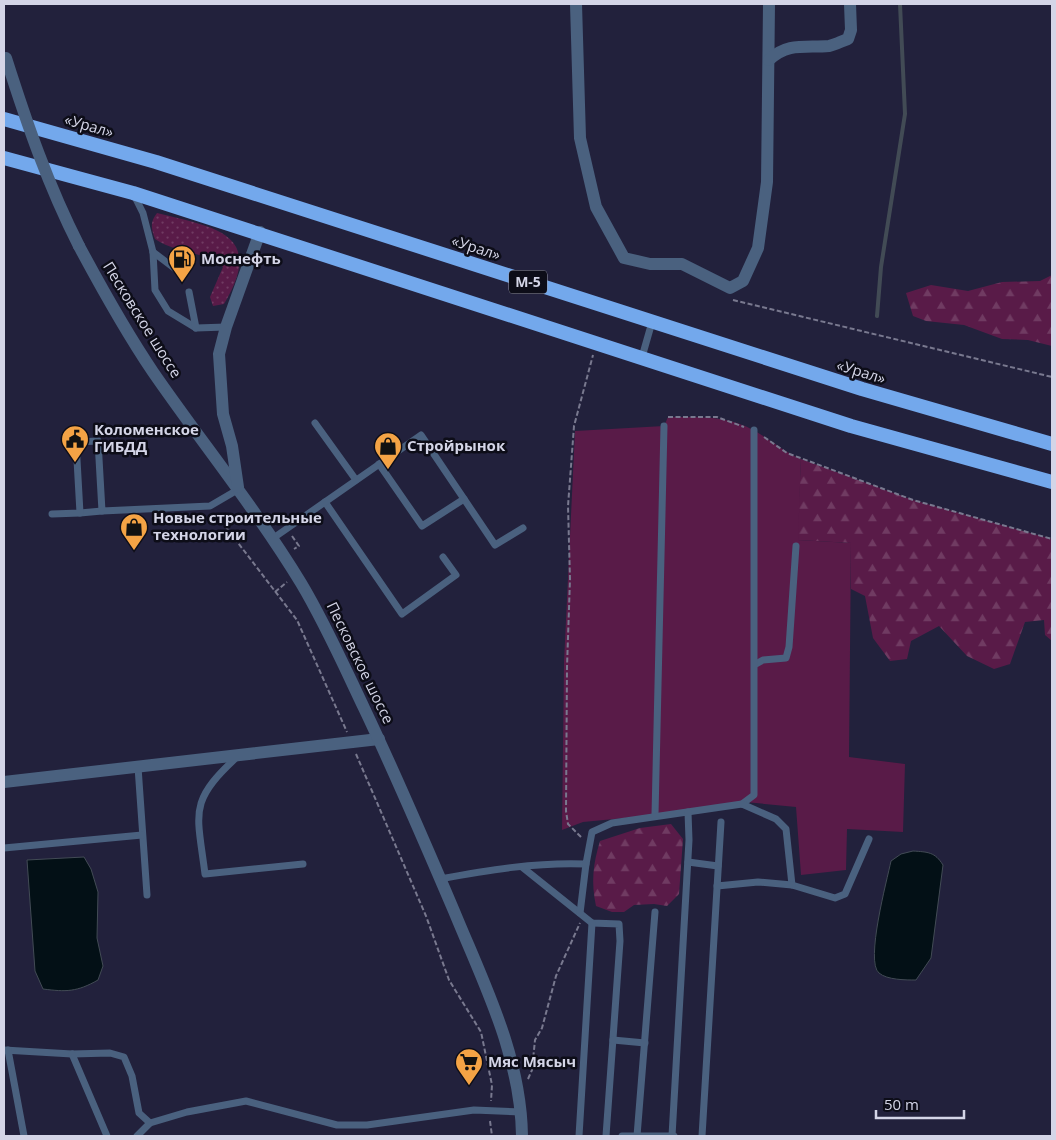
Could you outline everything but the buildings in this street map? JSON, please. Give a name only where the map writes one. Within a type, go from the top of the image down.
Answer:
[{"type":"highway","name":"«Урал»","points":[[4,119],[156,162],[862,390],[1052,444]]},
{"type":"highway","name":"М-5","points":[[4,158],[133,193],[260,232],[852,426],[1052,482]]},
{"type":"street","points":[[576,4],[580,138],[596,208],[624,258],[650,264],[682,264],[730,288],[743,281],[758,248],[767,182],[770,60],[769,4]]},
{"type":"street","points":[[770,60],[779,50],[832,46],[848,39],[851,30],[850,4]]},
{"type":"street","name":"Песковское шоссе","points":[[5,53],[34,144],[53,194],[108,300],[153,372],[239,489],[325,624],[379,739],[501,1026],[515,1068],[522,1112],[522,1136]]},
{"type":"street","points":[[239,489],[232,446],[223,414],[218,354],[260,232]]},
{"type":"street","points":[[215,456],[222,456],[232,446]]},
{"type":"street","points":[[4,782],[379,739]]},
{"type":"lane","points":[[133,193],[143,213],[153,252],[155,290],[168,311],[196,328],[226,327]]},
{"type":"lane","points":[[153,252],[182,274]]},
{"type":"lane","points":[[189,292],[196,328]]},
{"type":"lane","points":[[642,357],[652,322]]},
{"type":"lane","points":[[315,423],[356,480]]},
{"type":"lane","points":[[655,815],[664,426]]},
{"type":"lane","points":[[580,913],[592,832],[612,822],[742,804],[754,795],[756,664],[753,640],[754,430]]},
{"type":"lane","points":[[272,539],[421,435],[495,545],[523,528]]},
{"type":"lane","points":[[80,513],[76,442],[98,441],[102,511]]},
{"type":"lane","points":[[379,464],[422,526],[464,499]]},
{"type":"lane","points":[[52,514],[210,506],[239,489]]},
{"type":"lane","points":[[325,502],[402,614],[456,575],[442,557]]},
{"type":"lane","points":[[756,664],[763,660],[786,658],[789,647],[796,546]]},
{"type":"lane","points":[[239,756],[215,778],[204,792],[198,809],[204,874],[303,864]]},
{"type":"lane","points":[[138,768],[147,895]]},
{"type":"lane","points":[[742,804],[776,819],[786,829],[792,885]]},
{"type":"lane","points":[[622,1136],[673,1136],[688,862],[688,812]]},
{"type":"lane","points":[[702,1136],[721,822]]},
{"type":"lane","points":[[4,848],[142,835]]},
{"type":"lane","points":[[717,886],[758,882],[792,885],[835,898],[845,894],[869,839]]},
{"type":"lane","points":[[688,862],[718,866]]},
{"type":"lane","points":[[440,879],[559,863],[586,864]]},
{"type":"lane","points":[[522,867],[592,923],[619,924],[620,941],[606,1136]]},
{"type":"lane","points":[[637,1136],[655,912]]},
{"type":"lane","points":[[579,1136],[592,923]]},
{"type":"lane","points":[[613,1040],[645,1043]]},
{"type":"lane","points":[[24,1136],[6,1050],[72,1054],[110,1053],[124,1057],[132,1076],[139,1113],[150,1123]]},
{"type":"lane","points":[[72,1054],[107,1136]]},
{"type":"lane","points":[[136,1136],[150,1123],[187,1112],[246,1101],[337,1125],[367,1125],[474,1110],[522,1112]]},
{"type":"path","points":[[730,288],[733,301],[1052,377]]},
{"type":"path","points":[[589,846],[568,824],[566,811],[570,579],[568,506],[574,426],[594,353]]},
{"type":"path","points":[[664,426],[668,417],[717,417],[754,430],[787,453],[837,473],[913,500],[1052,539]]},
{"type":"path","points":[[210,506],[297,620],[426,916],[449,980],[481,1032],[492,1085],[492,1136]]},
{"type":"path","points":[[520,1097],[532,1070],[536,1040],[542,1028],[556,976],[581,922],[580,913]]},
{"type":"green space","points":[[157,213],[214,229],[227,237],[236,247],[239,261],[236,280],[224,304],[213,306],[210,297],[223,267],[218,262],[163,244],[155,239],[152,225]]},
{"type":"green space","points":[[1052,275],[1052,346],[1028,340],[1002,339],[964,325],[926,321],[913,316],[906,293],[931,285],[968,291],[1002,282],[1040,281]]},
{"type":"green space","points":[[668,417],[713,418],[734,422],[755,431],[801,459],[798,540],[851,543],[849,757],[905,764],[903,832],[847,829],[846,870],[801,875],[796,807],[745,802],[688,812],[583,822],[562,830],[564,662],[575,431],[664,426]]},
{"type":"green space","points":[[801,459],[913,500],[1052,539],[1052,641],[1045,635],[1044,620],[1025,622],[1010,664],[994,669],[967,656],[939,626],[911,641],[907,659],[890,661],[873,638],[865,596],[851,589],[851,543],[797,540]]},
{"type":"green space","points":[[671,824],[683,839],[679,894],[667,906],[654,904],[634,905],[624,912],[612,912],[596,906],[594,873],[600,841],[640,828]]},
{"type":"shaded area","points":[[913,851],[931,854],[937,857],[943,865],[931,958],[916,980],[897,979],[882,975],[875,966],[874,954],[878,920],[891,861],[901,854]]},
{"type":"shaded area","points":[[84,857],[91,869],[98,892],[97,938],[103,966],[98,980],[84,987],[65,991],[43,989],[35,971],[27,860]]},
{"type":"waterway","points":[[877,316],[881,267],[905,114],[900,4]]},
{"type":"place","name":"Моснефть","points":[[182,283]]},
{"type":"place","name":"Коломенское ГИБДД","points":[[75,463]]},
{"type":"place","name":"Стройрынок","points":[[388,470]]},
{"type":"place","name":"Новые строительные технологии","points":[[134,551]]},
{"type":"place","name":"Мяс Мясыч","points":[[469,1086]]}]
